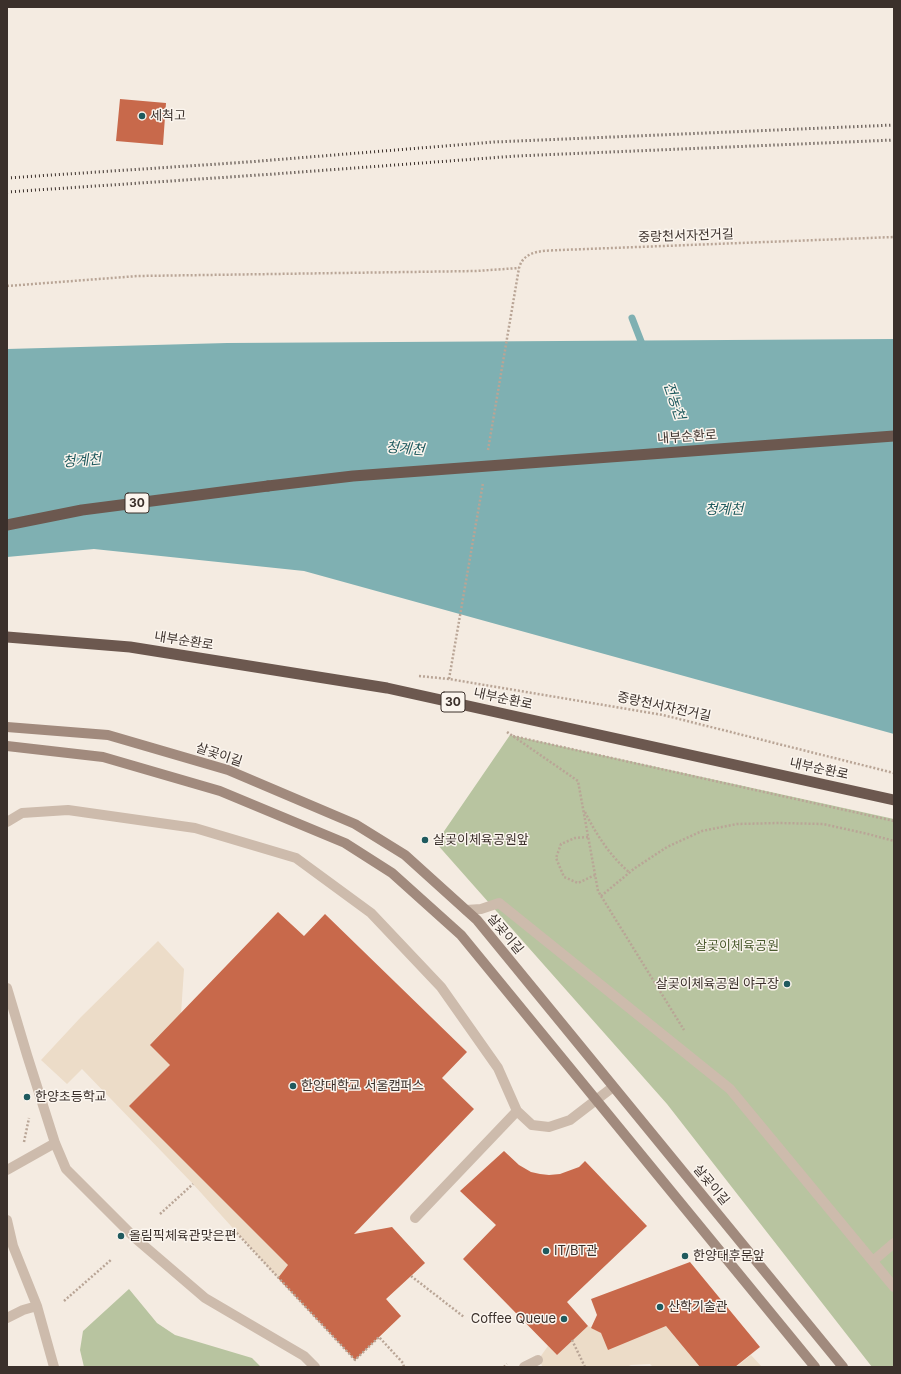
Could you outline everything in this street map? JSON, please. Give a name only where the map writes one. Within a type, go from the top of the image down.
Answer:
[{"type":"highway","name":"내부순환로","points":[[7,525],[82,510],[353,476],[894,436]]},
{"type":"highway","name":"내부순환로","points":[[7,637],[130,647],[387,688],[894,800]]},
{"type":"main road","name":"살곶이길","points":[[7,727],[108,736],[228,770],[355,824],[405,855],[477,920],[843,1367]]},
{"type":"main road","points":[[7,746],[103,757],[220,791],[345,843],[392,873],[461,935],[815,1367]]},
{"type":"street","points":[[7,822],[22,813],[68,810],[196,828],[296,858],[371,912],[441,987],[498,1068],[517,1111],[532,1125],[549,1127],[570,1120],[613,1087]]},
{"type":"street","points":[[466,910],[481,909],[499,904],[730,1089],[894,1287]]},
{"type":"street","points":[[7,988],[55,1144],[66,1169],[135,1238],[205,1298],[304,1356],[315,1367]]},
{"type":"street","points":[[415,1218],[517,1111]]},
{"type":"street","points":[[7,1170],[55,1144]]},
{"type":"street","points":[[7,1220],[13,1246],[37,1306],[54,1367]]},
{"type":"street","points":[[873,1262],[894,1243]]},
{"type":"street","points":[[7,1318],[22,1310],[37,1306]]},
{"type":"street","points":[[524,1367],[538,1360]]},
{"type":"path","name":"중랑천서자전거길","points":[[519,268],[521,262],[527,256],[537,252],[546,251],[894,237]]},
{"type":"path","points":[[7,286],[138,276],[476,271],[519,268],[514,300]]},
{"type":"path","name":"중랑천서자전거길","points":[[453,657],[449,680],[663,715],[894,773]]},
{"type":"path","points":[[688,1035],[598,891],[578,781],[510,735],[894,821]]},
{"type":"path","points":[[583,809],[607,848],[619,864],[629,872]]},
{"type":"path","points":[[601,896],[629,872],[668,848],[702,831],[737,824],[824,824],[894,841]]},
{"type":"path","points":[[588,837],[575,838],[561,844],[556,858],[564,877],[578,883],[595,875]]},
{"type":"path","points":[[160,1214],[193,1184]]},
{"type":"path","points":[[234,1230],[355,1360],[379,1337],[403,1363],[404,1367]]},
{"type":"path","points":[[64,1301],[112,1259]]},
{"type":"path","points":[[411,1276],[464,1316]]},
{"type":"path","points":[[572,1340],[585,1367]]},
{"type":"path","points":[[504,1367],[507,1364]]},
{"type":"green space","name":"살곶이체육공원","points":[[510,735],[894,819],[894,1367],[872,1367],[667,1104],[436,843]]},
{"type":"green space","points":[[129,1289],[157,1323],[175,1335],[252,1358],[261,1367],[84,1367],[80,1350],[83,1331]]},
{"type":"shaded area","points":[[158,941],[184,969],[181,1014],[170,1065],[129,1106],[343,1245],[392,1227],[425,1263],[386,1299],[401,1316],[355,1360],[193,1184],[82,1069],[67,1084],[41,1060],[81,1017]]},
{"type":"shaded area","points":[[588,1326],[601,1333],[666,1326],[700,1367],[653,1367],[650,1364],[631,1365],[627,1367],[543,1367],[538,1360],[548,1346],[557,1355]]},
{"type":"shaded area","points":[[751,1355],[762,1367],[736,1367]]},
{"type":"water","name":"청계천","points":[[894,339],[894,734],[304,571],[94,549],[7,557],[7,349],[227,343]]},
{"type":"building","name":"세척고","points":[[120,99],[166,103],[163,145],[116,141]]},
{"type":"building","points":[[278,912],[304,936],[325,914],[467,1052],[442,1078],[474,1109],[354,1234],[392,1227],[425,1263],[386,1299],[401,1316],[355,1360],[278,1278],[288,1265],[129,1106],[170,1065],[150,1045]]},
{"type":"building","name":"IT/BT관","points":[[504,1151],[519,1165],[531,1172],[540,1174],[560,1174],[579,1167],[585,1161],[647,1226],[567,1302],[588,1326],[557,1355],[463,1259],[496,1225],[460,1191]]},
{"type":"building","name":"산학기술관","points":[[690,1262],[760,1347],[735,1367],[700,1367],[666,1326],[608,1350],[601,1333],[591,1328],[597,1315],[591,1299]]},
{"type":"waterway","name":"전농천","points":[[632,318],[644,349]]},
{"type":"railway","points":[[7,178],[248,162],[494,142],[894,125]]},
{"type":"railway","points":[[7,192],[516,156],[894,140]]},
{"type":"place","name":"세척고","points":[[142,116]]},
{"type":"place","name":"살곶이체육공원앞","points":[[425,840]]},
{"type":"place","name":"살곶이체육공원 야구장","points":[[787,984]]},
{"type":"place","name":"한양대학교 서울캠퍼스","points":[[293,1086]]},
{"type":"place","name":"한양초등학교","points":[[27,1097]]},
{"type":"place","name":"올림픽체육관맞은편","points":[[121,1236]]},
{"type":"place","name":"IT/BT관","points":[[546,1251]]},
{"type":"place","name":"한양대후문앞","points":[[685,1256]]},
{"type":"place","name":"산학기술관","points":[[660,1307]]},
{"type":"place","name":"Coffee Queue","points":[[564,1319]]}]
